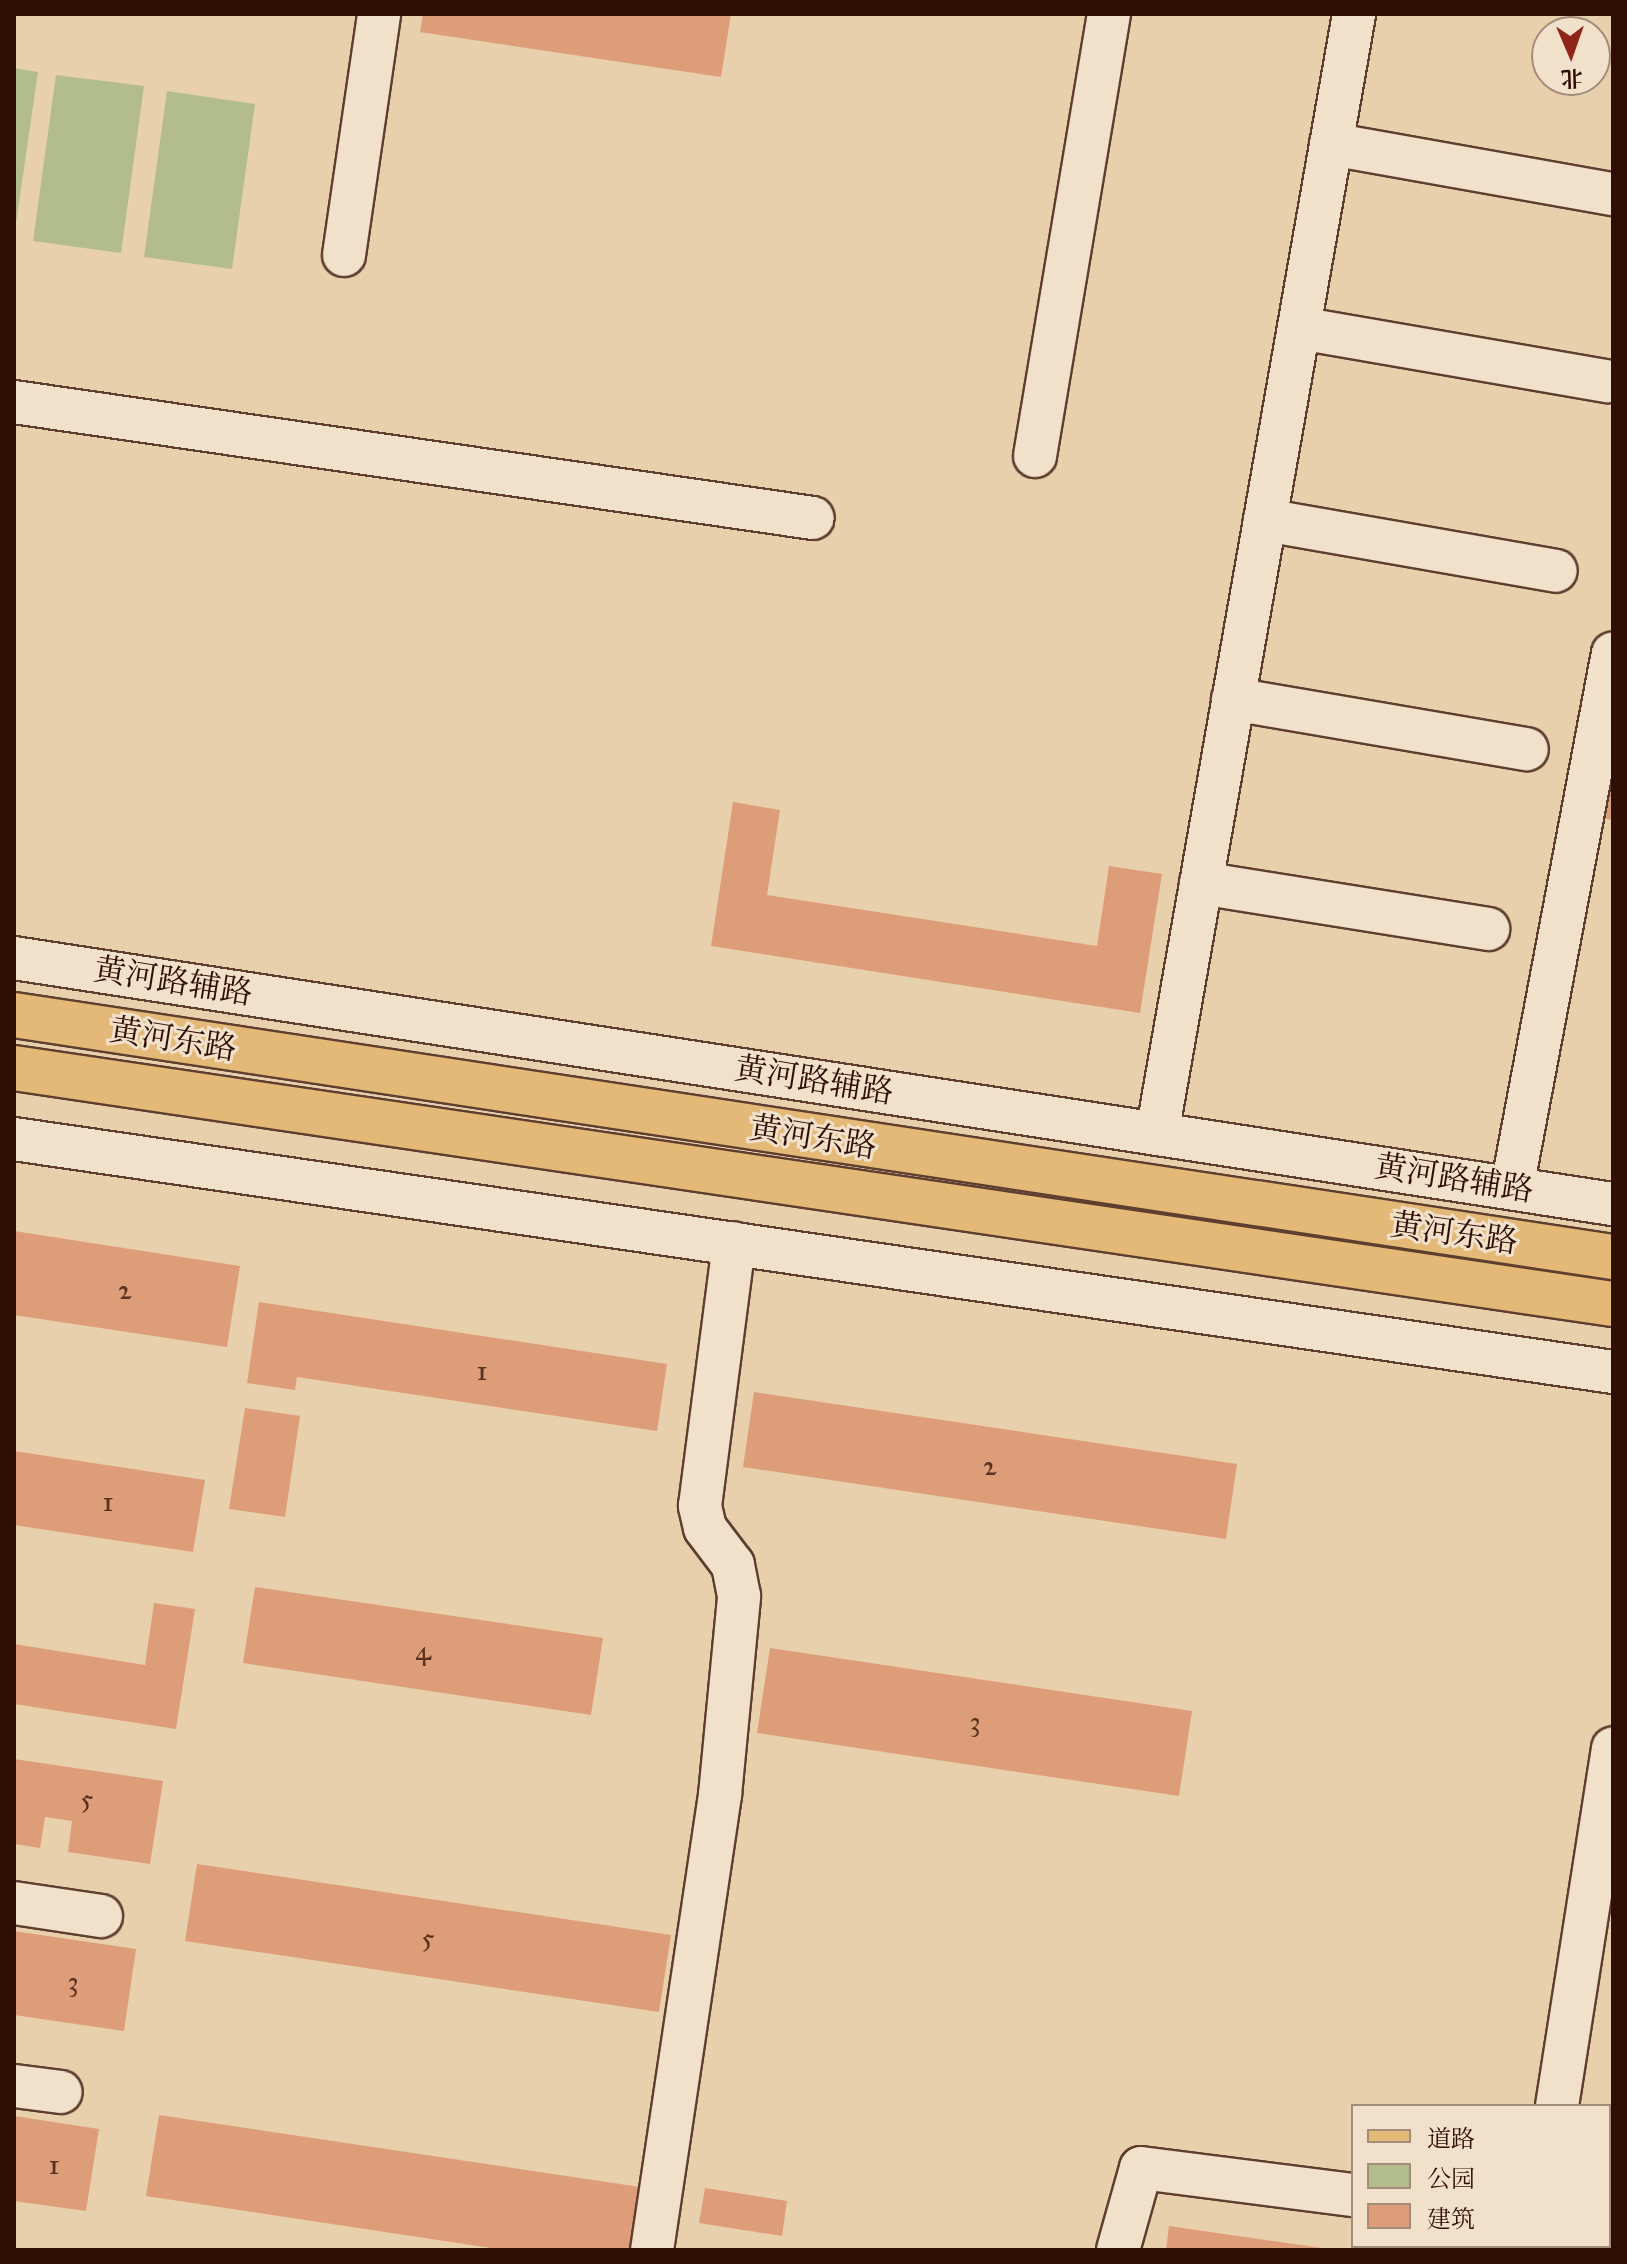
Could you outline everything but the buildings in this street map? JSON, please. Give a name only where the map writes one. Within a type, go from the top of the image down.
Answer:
[{"type":"main road","name":"黄河东路","points":[[14,1015],[1613,1257]]},
{"type":"main road","name":"黄河东路","points":[[14,1068],[1613,1304]]},
{"type":"street","points":[[344,255],[379,14]]},
{"type":"street","points":[[1035,456],[1109,14]]},
{"type":"street","points":[[1157,1134],[1354,14]]},
{"type":"street","points":[[1331,144],[1613,194]]},
{"type":"street","points":[[1299,328],[1607,381]]},
{"type":"street","points":[[14,402],[813,518]]},
{"type":"street","points":[[1265,520],[1556,571]]},
{"type":"street","points":[[1512,1188],[1613,653]]},
{"type":"street","points":[[1233,699],[1527,749]]},
{"type":"street","points":[[1201,883],[1488,929]]},
{"type":"street","name":"黄河路辅路","points":[[14,958],[1613,1204]]},
{"type":"street","points":[[14,1139],[1613,1372]]},
{"type":"street","points":[[652,2250],[720,1795],[739,1596],[733,1565],[705,1528],[700,1506],[734,1243]]},
{"type":"street","points":[[1557,2104],[1613,1748]]},
{"type":"street","points":[[14,1903],[101,1916]]},
{"type":"street","points":[[14,2086],[61,2092]]},
{"type":"street","points":[[1118,2250],[1141,2168],[1351,2195]]},
{"type":"green space","points":[[14,68],[38,72],[14,237]]},
{"type":"green space","points":[[56,75],[144,86],[121,253],[33,241]]},
{"type":"green space","points":[[167,91],[255,104],[232,269],[144,257]]}]
